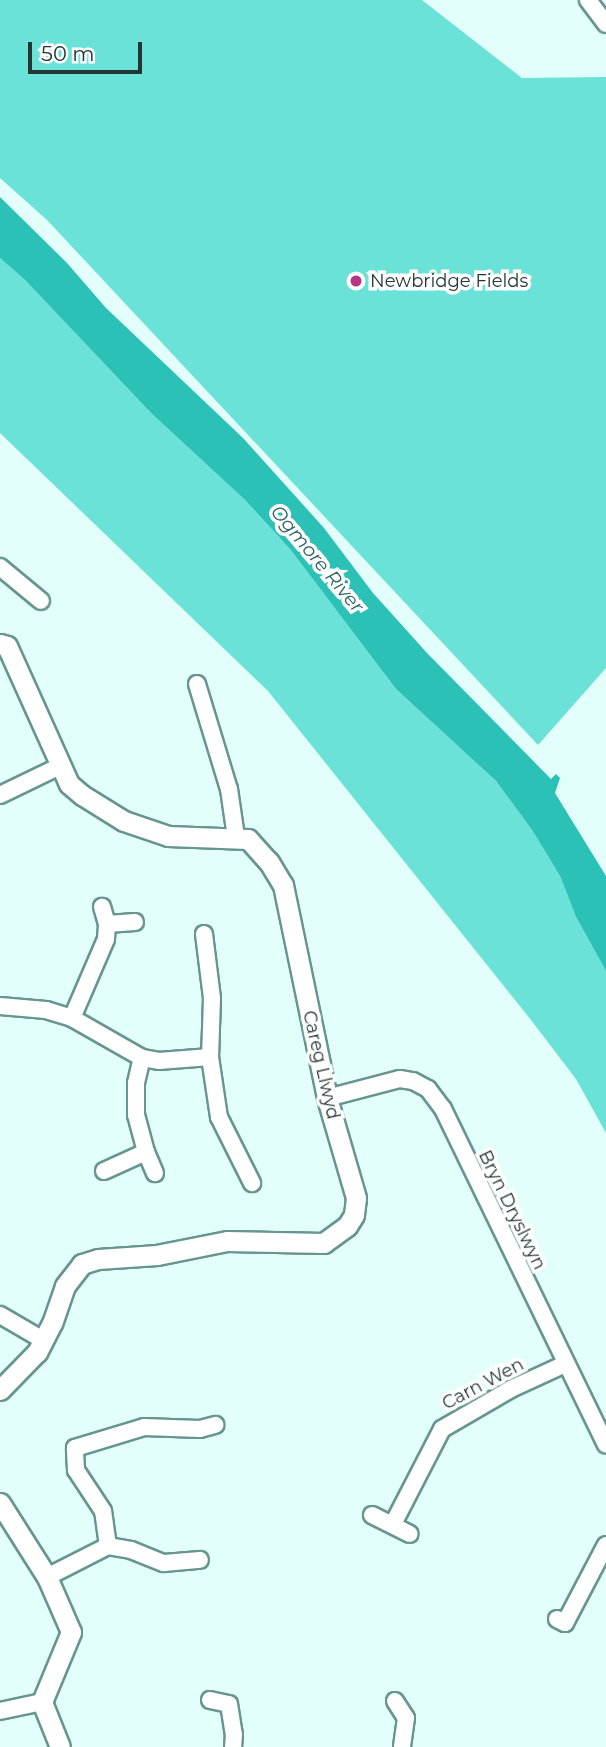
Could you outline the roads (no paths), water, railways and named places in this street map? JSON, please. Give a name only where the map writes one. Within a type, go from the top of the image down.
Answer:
[{"type":"street","points":[[588,0],[606,24]]},
{"type":"street","points":[[0,567],[41,601]]},
{"type":"street","points":[[0,644],[8,646],[69,784],[124,821],[168,836],[236,837],[229,789],[197,684]]},
{"type":"street","points":[[0,795],[60,766]]},
{"type":"street","name":"Careg Llwyd","points":[[0,1390],[29,1361],[43,1340],[73,1274],[82,1264],[98,1259],[157,1255],[227,1241],[311,1244],[335,1238],[354,1215],[356,1198],[327,1098],[283,885],[257,847],[248,839],[236,837]]},
{"type":"street","points":[[72,1018],[106,939],[107,924],[102,907]]},
{"type":"street","points":[[107,924],[135,922]]},
{"type":"street","points":[[204,934],[212,998],[210,1057],[219,1117],[252,1183]]},
{"type":"street","points":[[0,1006],[46,1010],[72,1018],[142,1058],[159,1061],[210,1057]]},
{"type":"street","points":[[142,1058],[136,1083],[136,1115],[155,1173]]},
{"type":"street","name":"Bryn Dryslwyn","points":[[327,1098],[400,1079],[428,1090],[443,1109],[606,1444]]},
{"type":"street","points":[[104,1171],[146,1152]]},
{"type":"street","points":[[0,1315],[43,1340]]},
{"type":"street","name":"Carn Wen","points":[[393,1524],[442,1429],[500,1395],[565,1364]]},
{"type":"street","points":[[108,1546],[103,1511],[76,1470],[75,1448],[144,1427],[200,1429],[215,1425]]},
{"type":"street","points":[[0,1503],[47,1577],[71,1632],[42,1702],[60,1747]]},
{"type":"street","points":[[372,1515],[410,1534]]},
{"type":"street","points":[[47,1577],[108,1546],[131,1550],[164,1563],[200,1560]]},
{"type":"street","points":[[566,1624],[606,1546]]},
{"type":"street","points":[[210,1700],[229,1704],[234,1734],[233,1747]]},
{"type":"street","points":[[395,1701],[406,1718],[402,1747]]},
{"type":"street","points":[[0,1711],[42,1702]]},
{"type":"water","name":"Ogmore River","points":[[0,197],[67,263],[106,308],[243,438],[324,528],[373,593],[427,653],[551,779],[556,774],[560,778],[555,793],[606,876],[606,971],[576,917],[560,876],[532,830],[496,781],[396,689],[290,549],[245,500],[151,413],[25,280],[0,258]]},
{"type":"place","name":"Newbridge Fields","points":[[356,281]]}]
